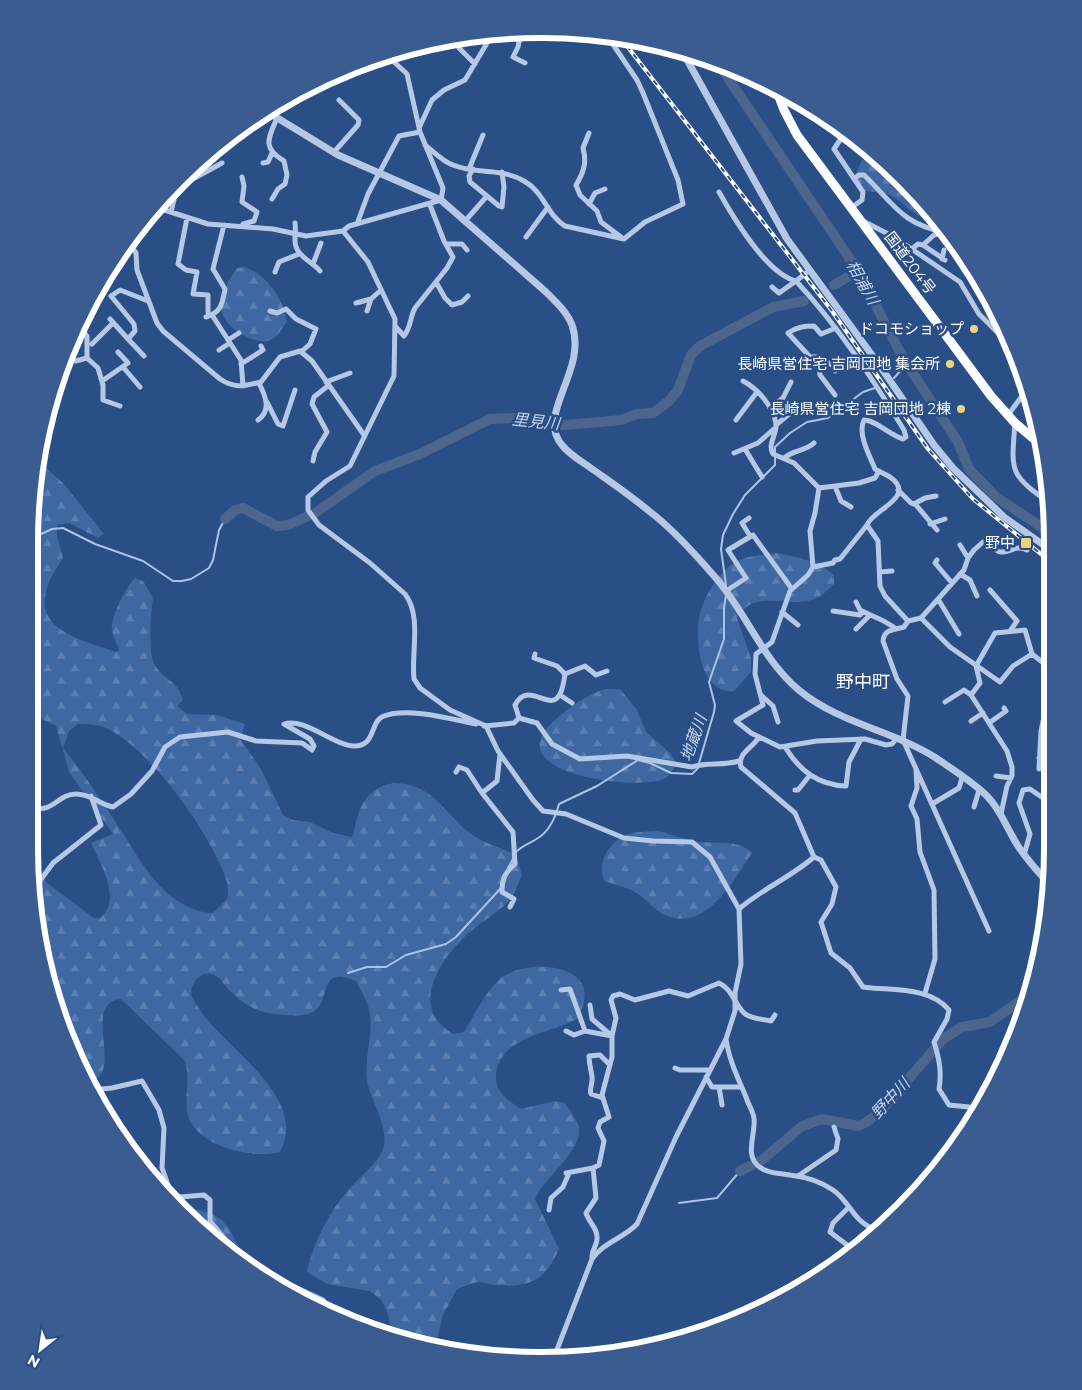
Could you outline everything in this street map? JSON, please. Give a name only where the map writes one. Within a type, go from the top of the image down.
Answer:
[{"type":"highway","name":"国道204号","points":[[779,97],[797,135],[991,396],[1015,423],[1034,439]]},
{"type":"street","points":[[520,39],[518,47],[512,56],[525,63]]},
{"type":"street","points":[[420,130],[432,100],[444,90],[465,80],[488,41]]},
{"type":"street","points":[[425,144],[452,165],[508,173],[534,187],[557,221],[565,226],[624,238],[645,222],[683,204],[678,180],[643,93],[613,43]]},
{"type":"street","points":[[459,48],[465,59],[475,64]]},
{"type":"street","points":[[687,59],[775,220],[952,468],[1004,517],[1044,540]]},
{"type":"street","points":[[391,61],[397,63],[408,77],[420,130],[442,188],[441,200]]},
{"type":"street","points":[[334,152],[358,125],[359,120],[339,100]]},
{"type":"street","points":[[272,115],[334,152],[441,200],[546,292],[562,308],[572,324],[575,340],[575,355],[571,374],[553,416],[553,426],[561,444],[571,454],[651,512],[726,591],[785,677],[812,700],[900,739],[935,758],[980,790],[1001,814],[1024,854],[1043,876]]},
{"type":"street","points":[[272,199],[278,189],[285,184],[287,175],[284,162],[272,154],[268,140],[277,118]]},
{"type":"street","points":[[357,224],[399,136],[420,130]]},
{"type":"street","points":[[589,134],[583,148],[586,157],[583,174],[576,185],[580,195],[597,211],[601,222],[624,238]]},
{"type":"street","points":[[483,135],[469,176],[470,182],[502,207],[504,187],[502,172]]},
{"type":"street","points":[[842,137],[834,149],[864,195],[862,200],[852,208]]},
{"type":"street","points":[[263,163],[268,162],[272,154]]},
{"type":"street","points":[[191,180],[222,163]]},
{"type":"street","points":[[854,178],[864,175],[900,215],[912,223],[936,229]]},
{"type":"street","points":[[242,177],[244,186],[242,202],[257,212],[254,221],[242,226]]},
{"type":"street","points":[[589,204],[595,192],[605,189]]},
{"type":"street","points":[[719,192],[741,229],[766,259],[789,279],[796,281],[836,328],[882,394],[904,430],[906,437],[902,439],[868,420],[864,420],[862,433],[875,469],[890,477],[898,490],[914,504],[937,530]]},
{"type":"street","points":[[466,220],[487,196]]},
{"type":"street","points":[[171,212],[173,197]]},
{"type":"street","points":[[162,209],[208,224],[273,229],[317,236],[343,231],[357,224],[430,205],[441,200]]},
{"type":"street","points":[[395,326],[404,336],[410,327],[411,315],[415,308],[453,257],[430,205]]},
{"type":"street","points":[[526,237],[548,207]]},
{"type":"street","points":[[187,218],[178,264],[186,270],[197,272],[193,294],[208,295],[209,314],[229,341],[241,364],[242,386]]},
{"type":"street","points":[[861,220],[875,226],[960,282],[979,314],[1002,339]]},
{"type":"street","points":[[295,223],[297,234],[295,240],[299,254],[320,271]]},
{"type":"street","points":[[209,314],[222,307],[225,289],[213,270],[224,225]]},
{"type":"street","points":[[343,231],[368,262],[394,319],[394,376],[350,466],[326,481],[308,497],[308,510],[319,525],[370,563],[409,599],[413,612],[414,679],[420,688],[456,713],[486,726],[500,753],[533,800],[543,810],[566,814],[624,838],[653,842],[692,842],[699,846],[710,858],[739,909],[741,964],[735,999],[735,1011],[726,1039],[676,1137],[637,1224],[631,1231],[600,1249],[592,1259],[556,1352]]},
{"type":"street","points":[[923,245],[934,235],[940,234]]},
{"type":"street","points":[[313,264],[321,243]]},
{"type":"street","points":[[446,244],[462,244],[467,250]]},
{"type":"street","points":[[912,250],[918,244],[923,245],[944,260],[944,250]]},
{"type":"street","points":[[132,247],[136,253],[137,270],[148,301],[163,331],[220,380],[231,386],[259,383],[280,357],[301,352],[307,348],[316,329],[290,310],[282,309],[272,313]]},
{"type":"street","points":[[275,272],[279,262],[299,254]]},
{"type":"street","points":[[773,290],[779,293],[810,270]]},
{"type":"street","points":[[436,282],[445,298],[452,305],[462,302],[468,296]]},
{"type":"street","points":[[128,339],[134,332],[135,327],[111,296],[120,290],[148,301]]},
{"type":"street","points":[[356,303],[371,299],[381,290]]},
{"type":"street","points":[[367,310],[371,299]]},
{"type":"street","points":[[92,344],[112,321],[144,356]]},
{"type":"street","points":[[835,370],[834,366],[818,357],[810,356],[787,333],[796,328],[808,326],[814,326],[821,334],[836,328]]},
{"type":"street","points":[[83,331],[87,336],[87,358],[98,368],[102,381],[103,400],[120,406]]},
{"type":"street","points":[[219,350],[239,332]]},
{"type":"street","points":[[241,364],[263,350]]},
{"type":"street","points":[[102,381],[128,363],[118,352]]},
{"type":"street","points":[[301,352],[312,361],[364,435]]},
{"type":"street","points":[[818,357],[820,375],[832,394]]},
{"type":"street","points":[[72,359],[87,358]]},
{"type":"street","points":[[124,367],[140,387]]},
{"type":"street","points":[[320,459],[313,459],[327,432],[312,404],[314,397],[328,384],[350,373]]},
{"type":"street","points":[[744,381],[752,386],[770,408],[776,426],[771,450],[773,454],[794,463],[819,488]]},
{"type":"street","points":[[770,408],[783,398],[791,382]]},
{"type":"street","points":[[259,383],[278,424],[282,426],[295,390]]},
{"type":"street","points":[[736,420],[741,410],[757,392]]},
{"type":"street","points":[[1008,415],[1022,395]]},
{"type":"street","points":[[258,420],[264,415],[267,402]]},
{"type":"street","points":[[734,453],[758,442],[795,409]]},
{"type":"street","points":[[1015,423],[1012,462],[1014,471],[1042,497]]},
{"type":"street","points":[[784,458],[791,452],[809,448],[814,443]]},
{"type":"street","points":[[745,449],[762,477]]},
{"type":"street","points":[[819,488],[860,483],[875,478],[879,471]]},
{"type":"street","points":[[835,486],[841,501],[851,507]]},
{"type":"street","points":[[819,488],[810,531],[812,567],[808,575],[792,589],[772,642],[756,654],[754,661],[763,705],[736,721],[759,737],[785,748],[817,741],[861,739],[886,745],[900,739]]},
{"type":"street","points":[[812,567],[833,563],[840,559],[867,525],[869,518],[894,501],[898,490]]},
{"type":"street","points":[[914,504],[925,498],[936,496]]},
{"type":"street","points":[[749,518],[742,523],[750,536]]},
{"type":"street","points":[[930,524],[945,519]]},
{"type":"street","points":[[867,525],[878,541],[880,586],[885,596],[908,621]]},
{"type":"street","points":[[726,591],[746,578],[728,550],[753,535],[763,545],[792,589]]},
{"type":"street","points":[[990,931],[916,767],[900,739],[908,696],[897,679],[883,641],[887,631],[904,627],[908,621],[921,618],[964,570],[968,558],[983,542],[992,544],[999,552],[1014,548],[1027,550]]},
{"type":"street","points":[[960,545],[968,558]]},
{"type":"street","points":[[937,560],[935,563],[952,583]]},
{"type":"street","points":[[880,572],[892,571]]},
{"type":"street","points":[[960,574],[970,580],[976,596]]},
{"type":"street","points":[[990,590],[1016,621],[1010,631]]},
{"type":"street","points":[[938,599],[956,626],[959,634]]},
{"type":"street","points":[[856,602],[862,612],[881,617],[896,629]]},
{"type":"street","points":[[833,611],[854,615],[860,615],[862,612]]},
{"type":"street","points":[[782,612],[798,625]]},
{"type":"street","points":[[856,628],[870,615]]},
{"type":"street","points":[[921,618],[944,642],[1000,682],[1013,666],[1032,654]]},
{"type":"street","points":[[971,695],[980,682],[976,666],[995,633],[1025,630],[1032,654],[1044,663]]},
{"type":"street","points":[[535,654],[534,658],[557,666],[565,674]]},
{"type":"street","points":[[565,674],[585,666],[596,675],[606,671]]},
{"type":"street","points":[[519,718],[515,705],[523,695],[531,694],[548,701],[554,700],[560,695],[565,674]]},
{"type":"street","points":[[945,702],[964,690],[971,695],[1007,751],[1012,767],[1011,778],[1007,786],[1001,814]]},
{"type":"street","points":[[761,694],[773,706],[778,722]]},
{"type":"street","points":[[560,695],[572,703]]},
{"type":"street","points":[[989,723],[1006,711],[1004,708]]},
{"type":"street","points":[[38,810],[50,807],[73,794],[91,796],[113,807],[131,794],[152,771],[165,747],[180,737],[228,732],[256,741],[302,743],[312,750],[314,746],[310,739],[284,724],[289,722],[311,729],[352,746],[361,744],[371,738],[376,723],[382,716],[403,712],[486,726],[514,723],[519,718]]},
{"type":"street","points":[[971,721],[983,713]]},
{"type":"street","points":[[1038,769],[1044,717]]},
{"type":"street","points":[[519,718],[537,722],[552,744],[580,759],[627,756],[692,767],[702,764],[727,765],[739,761]]},
{"type":"street","points":[[759,737],[754,746],[741,755],[740,767],[795,813],[814,857],[821,860],[836,887],[832,904],[821,922],[831,953],[850,968],[863,987],[925,993],[943,1002],[949,1010],[947,1019],[934,1042],[940,1059],[941,1078],[939,1089],[949,1105],[970,1107],[972,1110]]},
{"type":"street","points":[[785,748],[810,775],[824,784],[846,786],[849,762],[861,739]]},
{"type":"street","points":[[482,793],[497,781],[500,753]]},
{"type":"street","points":[[1039,758],[1044,761]]},
{"type":"street","points":[[456,772],[458,767],[467,770],[512,832],[515,864],[505,874],[502,883],[502,892],[514,899],[510,907]]},
{"type":"street","points":[[916,767],[917,788],[911,806],[916,819],[920,852],[934,890],[935,900],[936,959],[925,993]]},
{"type":"street","points":[[795,790],[798,790],[810,775]]},
{"type":"street","points":[[996,776],[1011,778]]},
{"type":"street","points":[[932,804],[959,788],[962,778]]},
{"type":"street","points":[[1024,854],[1030,834],[1019,803],[1022,790],[1030,789],[1044,799]]},
{"type":"street","points":[[974,807],[980,790]]},
{"type":"street","points":[[39,882],[53,863],[102,825],[91,796]]},
{"type":"street","points":[[739,909],[756,894],[804,866],[814,857]]},
{"type":"street","points":[[549,1210],[551,1198],[563,1187],[567,1173],[599,1165],[604,1141],[598,1128],[600,1122],[608,1116],[603,1098],[616,1018],[611,1000],[613,996],[620,994],[635,1000],[670,990],[688,996],[718,983],[725,986],[744,1013],[750,1017],[771,1021],[774,1015]]},
{"type":"street","points":[[561,990],[570,990],[585,1031]]},
{"type":"street","points":[[590,1005],[589,1014],[592,1019],[612,1036]]},
{"type":"street","points":[[566,1031],[574,1035],[585,1031],[612,1036]]},
{"type":"street","points":[[726,1039],[729,1056],[754,1118],[750,1147],[752,1158],[759,1168],[769,1172],[798,1176],[824,1184],[836,1192],[862,1222],[873,1228]]},
{"type":"street","points":[[603,1098],[591,1094],[592,1078],[588,1066],[589,1056],[600,1055],[610,1064]]},
{"type":"street","points":[[675,1068],[680,1070],[710,1070]]},
{"type":"street","points":[[706,1077],[712,1087],[742,1087]]},
{"type":"street","points":[[99,1089],[142,1081],[159,1110],[164,1128],[162,1168],[169,1189]]},
{"type":"street","points":[[719,1087],[722,1105]]},
{"type":"street","points":[[798,1176],[836,1150],[838,1139],[834,1127]]},
{"type":"street","points":[[592,1259],[598,1237],[596,1229],[588,1220],[586,1213],[596,1198],[593,1168]]},
{"type":"street","points":[[175,1195],[180,1197],[204,1195],[210,1200],[210,1221],[226,1242]]},
{"type":"street","points":[[848,1208],[834,1223],[830,1232],[849,1247]]},
{"type":"street","points":[[285,1283],[323,1300],[326,1304]]},
{"type":"green space","points":[[869,159],[873,162],[928,219],[919,216],[890,195],[859,190],[854,178],[862,160]]},
{"type":"green space","points":[[245,267],[261,276],[267,282],[278,296],[285,313],[287,322],[277,336],[268,341],[256,340],[242,334],[230,325],[223,315],[222,303],[227,284],[237,268]]},
{"type":"green space","points":[[43,466],[63,483],[104,534],[98,538],[69,523],[57,525],[57,537],[63,558],[47,587],[45,597],[46,609],[50,619],[58,628],[81,640],[116,652],[119,650],[112,626],[116,611],[123,595],[135,578],[143,581],[153,598],[150,634],[153,661],[160,672],[181,693],[183,700],[177,706],[187,714],[217,715],[245,724],[240,739],[261,769],[283,815],[293,820],[310,822],[333,833],[352,837],[358,815],[370,795],[378,788],[387,785],[397,783],[408,784],[429,794],[474,836],[516,855],[522,875],[510,899],[458,943],[439,969],[430,998],[432,1011],[440,1024],[454,1034],[464,1032],[490,990],[501,978],[520,969],[544,967],[567,971],[576,977],[584,988],[583,1005],[579,1018],[518,1043],[500,1060],[496,1073],[497,1085],[511,1103],[521,1109],[555,1101],[565,1103],[579,1127],[579,1136],[575,1145],[535,1199],[559,1249],[554,1260],[542,1275],[534,1280],[517,1285],[493,1285],[477,1282],[457,1289],[443,1315],[436,1341],[391,1329],[388,1314],[382,1301],[370,1291],[327,1284],[307,1272],[313,1250],[329,1217],[350,1188],[378,1159],[384,1146],[384,1130],[367,1079],[366,1069],[370,1029],[369,1009],[356,981],[335,977],[330,981],[319,1007],[309,1014],[299,1016],[256,1010],[239,999],[220,979],[211,974],[202,975],[194,982],[191,992],[192,998],[198,1007],[274,1092],[283,1111],[286,1131],[280,1152],[254,1154],[239,1152],[211,1141],[199,1133],[191,1123],[187,1111],[187,1073],[185,1061],[121,999],[109,1004],[104,1013],[104,1067],[99,1077],[93,1079],[64,1011],[55,979],[42,915],[39,873],[47,883],[94,918],[100,918],[107,910],[110,902],[110,892],[108,881],[91,843],[113,834],[69,772],[56,726],[38,717],[38,541]],"holes":[[[78,724],[108,729],[143,755],[178,795],[193,817],[218,860],[227,883],[228,898],[213,913],[199,911],[177,901],[160,886],[144,866],[93,788],[63,748],[69,731]]]},
{"type":"green space","points":[[777,553],[800,558],[821,566],[834,575],[834,584],[816,599],[798,602],[759,602],[743,609],[737,618],[751,658],[751,672],[734,691],[723,690],[707,676],[699,653],[698,628],[704,601],[719,577],[739,560]]},
{"type":"green space","points":[[605,689],[620,689],[637,710],[646,732],[670,753],[677,764],[666,777],[661,780],[645,782],[598,779],[573,774],[553,765],[541,753],[541,738],[556,719],[579,701]]},
{"type":"green space","points":[[657,831],[696,841],[740,845],[752,853],[727,890],[716,902],[705,911],[692,917],[678,919],[663,914],[633,891],[604,881],[602,875],[605,856],[617,841],[629,834]]},
{"type":"green space","points":[[189,1209],[207,1212],[216,1216],[229,1228],[240,1252],[209,1228]]},
{"type":"waterway","name":"相浦川","points":[[724,72],[858,271],[903,358],[958,442],[969,469],[996,497],[1044,528]]},
{"type":"waterway","name":"里見川","points":[[834,285],[858,271]]},
{"type":"waterway","name":"里見川","points":[[225,519],[235,510],[243,508],[277,526],[288,525],[315,513],[375,471],[420,454],[490,419],[516,418],[539,424],[563,425],[621,420],[637,414],[653,413],[669,401],[678,390],[691,355],[700,346],[773,307],[804,301]]},
{"type":"waterway","name":"地蔵川","points":[[894,378],[902,369],[903,358]]},
{"type":"waterway","name":"地蔵川","points":[[726,585],[721,549],[723,535],[745,495],[775,465],[775,447],[790,433],[807,422],[828,418],[863,392],[875,388]]},
{"type":"waterway","points":[[38,535],[52,529],[63,528],[95,544],[143,561],[173,581],[182,581],[191,579],[209,568],[213,560],[219,530],[225,519]]},
{"type":"waterway","name":"地蔵川","points":[[699,763],[714,712],[715,705],[709,682],[724,639],[726,595]]},
{"type":"waterway","name":"地蔵川","points":[[516,852],[547,830],[559,804],[597,786],[638,760],[650,763],[671,773],[692,774],[698,768]]},
{"type":"waterway","name":"地蔵川","points":[[508,868],[513,859]]},
{"type":"waterway","name":"地蔵川","points":[[348,973],[367,967],[386,967],[406,955],[446,944],[456,937],[501,888]]},
{"type":"waterway","name":"野中川","points":[[740,1171],[762,1160],[801,1127],[811,1123],[822,1119],[858,1126],[865,1123],[879,1113],[943,1039],[962,1027],[990,1022],[1021,1000]]},
{"type":"waterway","points":[[679,1203],[717,1198],[740,1171]]},
{"type":"railway","points":[[626,45],[832,311],[928,449],[973,499],[1044,557]]},
{"type":"place","name":"ドコモショップ","points":[[974,329]]},
{"type":"place","name":"長崎県営住宅 吉岡団地 集会所","points":[[950,364]]},
{"type":"place","name":"長崎県営住宅 吉岡団地 2棟","points":[[961,409]]},
{"type":"place","name":"野中","points":[[1026,543]]},
{"type":"district","name":"野中町","points":[[863,682]]}]
